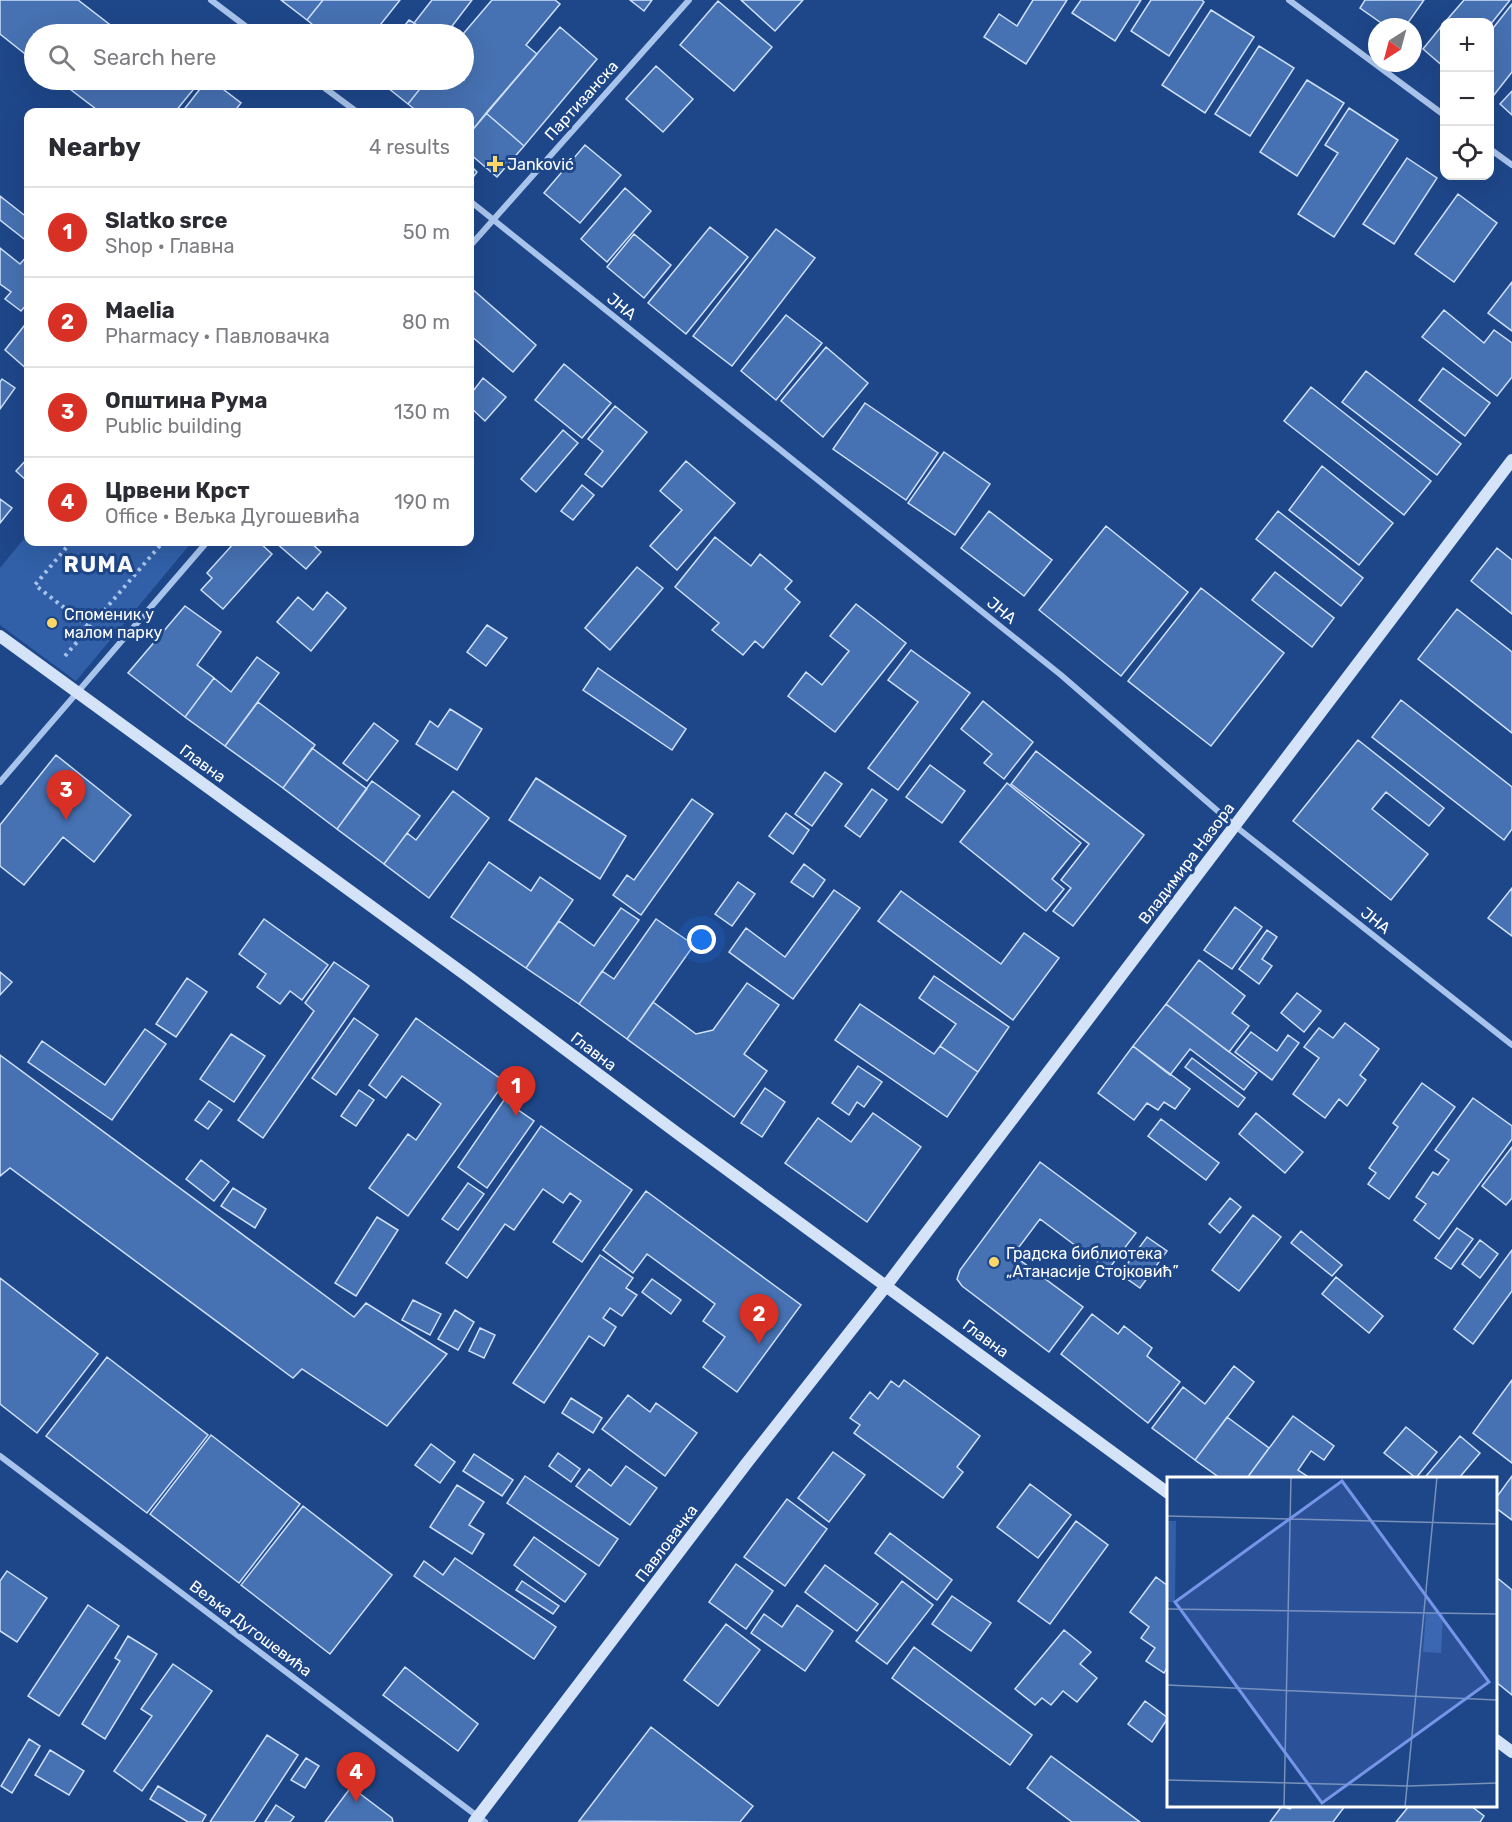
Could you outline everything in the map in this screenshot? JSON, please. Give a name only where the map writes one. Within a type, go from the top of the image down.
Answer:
[{"type":"street","points":[[211,0],[243,24]]},
{"type":"street","name":"Партизанска","points":[[474,241],[689,0]]},
{"type":"street","points":[[1289,0],[1440,112]]},
{"type":"street","points":[[327,90],[352,108]]},
{"type":"street","points":[[1494,152],[1512,165]]},
{"type":"street","name":"ЈНА","points":[[474,204],[1052,667],[1235,826],[1512,1045]]},
{"type":"street","name":"Владимира Назора","points":[[886,1286],[1512,460]]},
{"type":"street","points":[[0,782],[204,546]]},
{"type":"street","name":"Главна","points":[[0,636],[467,976],[676,1133],[1167,1492]]},
{"type":"street","name":"Павловачка","points":[[479,1820],[746,1464],[886,1286]]},
{"type":"street","name":"Вељка Дугошевића","points":[[0,1456],[479,1820]]},
{"type":"street","points":[[1497,1741],[1512,1752]]},
{"type":"path","points":[[68,546],[35,585],[89,627]]},
{"type":"path","points":[[50,672],[160,546]]},
{"type":"shaded area","points":[[24,539],[24,546],[189,546],[76,681],[0,625],[0,568]]},
{"type":"building","points":[[0,0],[78,0],[109,24],[24,24],[24,53],[0,34]]},
{"type":"building","points":[[281,0],[323,0],[307,20]]},
{"type":"building","points":[[323,0],[400,0],[381,24],[312,24],[307,20]]},
{"type":"building","points":[[432,0],[472,0],[454,24],[414,23]]},
{"type":"building","points":[[492,0],[555,0],[560,4],[526,45],[537,54],[474,128],[474,108],[413,108],[408,104],[419,90],[474,90],[474,24],[472,24]]},
{"type":"building","points":[[630,0],[652,0],[644,11]]},
{"type":"building","points":[[741,0],[803,0],[775,31]]},
{"type":"building","points":[[1033,0],[1067,0],[1026,64],[984,37],[999,14],[1017,26]]},
{"type":"building","points":[[1081,0],[1141,0],[1115,41],[1072,13]]},
{"type":"building","points":[[1151,0],[1202,0],[1204,2],[1169,56],[1131,31]]},
{"type":"building","points":[[1365,0],[1424,0],[1411,18],[1374,18],[1360,8]]},
{"type":"building","points":[[1464,0],[1510,0],[1494,20],[1494,18],[1448,18]]},
{"type":"building","points":[[718,1],[772,47],[734,91],[680,45]]},
{"type":"building","points":[[1512,4],[1512,72],[1494,95],[1494,72],[1494,27]]},
{"type":"building","points":[[1211,10],[1254,37],[1205,113],[1162,85]]},
{"type":"building","points":[[560,27],[597,59],[524,146],[486,113]]},
{"type":"building","points":[[1440,28],[1440,64],[1423,49]]},
{"type":"building","points":[[1259,46],[1294,68],[1250,136],[1215,114]]},
{"type":"building","points":[[656,66],[693,99],[663,132],[626,99]]},
{"type":"building","points":[[1307,80],[1344,103],[1297,176],[1260,152]]},
{"type":"building","points":[[71,90],[193,90],[178,108],[95,108]]},
{"type":"building","points":[[199,90],[224,90],[241,103],[237,108],[185,108]]},
{"type":"building","points":[[390,90],[419,90],[408,104]]},
{"type":"building","points":[[1512,91],[1512,115],[1500,104]]},
{"type":"building","points":[[1349,108],[1398,140],[1334,237],[1298,214],[1338,153],[1325,145]]},
{"type":"building","points":[[486,113],[524,146],[497,177],[474,157],[474,128]]},
{"type":"building","points":[[585,145],[621,175],[580,223],[544,193]]},
{"type":"building","points":[[1407,158],[1437,178],[1394,244],[1363,224]]},
{"type":"building","points":[[625,188],[651,211],[607,262],[581,239]]},
{"type":"building","points":[[1458,194],[1497,223],[1454,282],[1415,254]]},
{"type":"building","points":[[0,196],[24,215],[24,239],[0,220]]},
{"type":"building","points":[[710,227],[748,257],[686,334],[648,303]]},
{"type":"building","points":[[776,229],[815,258],[732,366],[693,336]]},
{"type":"building","points":[[634,234],[671,265],[644,298],[607,267]]},
{"type":"building","points":[[0,248],[20,264],[24,260],[24,308],[21,311],[5,299],[11,292],[0,284]]},
{"type":"building","points":[[1512,282],[1512,331],[1488,313]]},
{"type":"building","points":[[474,291],[536,345],[513,372],[474,338]]},
{"type":"building","points":[[1444,310],[1484,343],[1494,330],[1512,343],[1512,377],[1497,396],[1422,337]]},
{"type":"building","points":[[786,315],[822,343],[776,400],[741,371]]},
{"type":"building","points":[[24,326],[24,367],[5,350]]},
{"type":"building","points":[[826,347],[868,383],[823,437],[781,401]]},
{"type":"building","points":[[564,364],[611,403],[582,438],[535,400]]},
{"type":"building","points":[[1443,368],[1490,403],[1465,436],[1419,400]]},
{"type":"building","points":[[1366,371],[1461,444],[1437,475],[1342,402]]},
{"type":"building","points":[[483,378],[506,397],[485,421],[474,411],[474,390]]},
{"type":"building","points":[[2,379],[15,388],[0,409],[0,382]]},
{"type":"building","points":[[1311,387],[1431,481],[1404,515],[1284,421]]},
{"type":"building","points":[[865,403],[938,453],[906,500],[833,449]]},
{"type":"building","points":[[615,406],[647,432],[602,487],[585,474],[603,451],[588,439]]},
{"type":"building","points":[[563,430],[578,443],[536,492],[521,479]]},
{"type":"building","points":[[944,452],[990,484],[955,535],[908,503]]},
{"type":"building","points":[[686,461],[735,503],[677,570],[650,546],[682,510],[660,491]]},
{"type":"building","points":[[24,462],[24,478],[16,471]]},
{"type":"building","points":[[1322,466],[1393,523],[1359,565],[1289,510]]},
{"type":"building","points":[[582,485],[594,495],[573,520],[561,511]]},
{"type":"building","points":[[0,499],[12,508],[0,523]]},
{"type":"building","points":[[989,511],[1052,560],[1024,596],[961,548]]},
{"type":"building","points":[[1278,511],[1363,578],[1341,606],[1256,539]]},
{"type":"building","points":[[1106,526],[1188,592],[1121,676],[1039,610]]},
{"type":"building","points":[[715,537],[751,566],[760,554],[792,581],[785,589],[800,602],[763,648],[755,641],[743,655],[712,630],[719,623],[675,587]]},
{"type":"building","points":[[231,546],[263,546],[272,554],[223,609],[201,590],[212,578],[207,573]]},
{"type":"building","points":[[280,546],[314,546],[321,552],[306,569]]},
{"type":"building","points":[[1497,548],[1512,560],[1512,614],[1471,581]]},
{"type":"building","points":[[637,567],[663,588],[610,650],[585,628]]},
{"type":"building","points":[[1275,572],[1334,618],[1312,647],[1252,600]]},
{"type":"building","points":[[1201,588],[1284,653],[1211,746],[1128,681]]},
{"type":"building","points":[[327,592],[346,608],[311,651],[277,622],[298,597],[313,610]]},
{"type":"building","points":[[856,604],[906,643],[835,732],[788,696],[806,672],[822,685],[849,651],[830,636]]},
{"type":"building","points":[[185,606],[221,632],[197,665],[214,678],[185,717],[128,673]]},
{"type":"building","points":[[1457,609],[1512,652],[1512,733],[1418,659]]},
{"type":"building","points":[[487,625],[507,638],[486,666],[467,652]]},
{"type":"building","points":[[911,650],[970,693],[898,790],[868,768],[918,702],[888,680]]},
{"type":"building","points":[[257,657],[279,673],[225,746],[185,717],[214,678],[231,692]]},
{"type":"building","points":[[598,668],[686,729],[672,750],[583,690]]},
{"type":"building","points":[[1401,700],[1512,787],[1512,829],[1504,840],[1372,737]]},
{"type":"building","points":[[983,701],[1033,742],[1004,779],[984,763],[992,754],[961,729]]},
{"type":"building","points":[[258,702],[315,745],[283,788],[225,746]]},
{"type":"building","points":[[450,709],[482,729],[457,770],[416,744],[430,721],[438,727]]},
{"type":"building","points":[[374,723],[398,741],[367,781],[343,763]]},
{"type":"building","points":[[1358,740],[1444,808],[1429,826],[1386,792],[1372,809],[1428,854],[1391,900],[1293,821]]},
{"type":"building","points":[[312,748],[367,789],[337,829],[283,788]]},
{"type":"building","points":[[1036,751],[1144,835],[1073,926],[1053,911],[1071,888],[1061,880],[1089,844],[1011,784]]},
{"type":"building","points":[[56,755],[131,815],[94,862],[63,837],[24,885],[0,866],[0,825]]},
{"type":"building","points":[[930,765],[965,791],[942,823],[906,797]]},
{"type":"building","points":[[825,772],[842,784],[812,826],[795,814]]},
{"type":"building","points":[[536,778],[626,836],[600,879],[509,820]]},
{"type":"building","points":[[372,781],[420,816],[384,864],[337,829]]},
{"type":"building","points":[[1007,783],[1081,843],[1052,879],[1064,889],[1046,911],[960,842]]},
{"type":"building","points":[[872,789],[887,800],[860,837],[845,826]]},
{"type":"building","points":[[453,791],[489,818],[429,898],[384,864],[407,833],[416,840]]},
{"type":"building","points":[[692,799],[713,814],[641,915],[613,895],[627,875],[634,880]]},
{"type":"building","points":[[786,813],[809,830],[793,854],[769,836]]},
{"type":"building","points":[[489,862],[531,891],[540,877],[573,900],[526,968],[451,917]]},
{"type":"building","points":[[804,864],[825,880],[813,897],[791,882]]},
{"type":"building","points":[[738,882],[755,894],[732,926],[715,914]]},
{"type":"building","points":[[1512,888],[1512,936],[1488,918]]},
{"type":"building","points":[[834,890],[860,908],[793,999],[729,952],[746,928],[785,957]]},
{"type":"building","points":[[901,891],[1001,964],[1024,933],[1059,958],[1013,1020],[878,921]]},
{"type":"building","points":[[1235,907],[1262,927],[1232,969],[1204,950]]},
{"type":"building","points":[[621,908],[639,920],[579,1004],[526,968],[559,921],[594,946]]},
{"type":"building","points":[[264,919],[328,965],[302,1000],[290,991],[280,1004],[257,987],[266,974],[239,954]]},
{"type":"building","points":[[656,919],[694,945],[627,1039],[579,1004],[602,971],[614,979]]},
{"type":"building","points":[[1267,930],[1277,937],[1262,959],[1272,966],[1259,984],[1239,969]]},
{"type":"building","points":[[1199,960],[1245,996],[1232,1013],[1249,1026],[1229,1052],[1166,1004]]},
{"type":"building","points":[[334,962],[369,986],[263,1138],[238,1120],[314,1011],[305,1003]]},
{"type":"building","points":[[0,972],[12,982],[0,995]]},
{"type":"building","points":[[934,976],[1009,1027],[978,1072],[940,1046],[956,1024],[919,998]]},
{"type":"building","points":[[187,978],[207,992],[176,1037],[156,1024]]},
{"type":"building","points":[[747,983],[779,1005],[744,1054],[767,1071],[734,1117],[627,1039],[653,1002],[696,1034],[713,1030]]},
{"type":"building","points":[[1297,993],[1321,1011],[1304,1032],[1281,1013]]},
{"type":"building","points":[[860,1004],[934,1054],[940,1046],[978,1072],[947,1117],[835,1040]]},
{"type":"building","points":[[1166,1004],[1257,1073],[1244,1090],[1190,1049],[1170,1075],[1133,1046]]},
{"type":"building","points":[[354,1018],[378,1035],[336,1095],[312,1078]]},
{"type":"building","points":[[416,1018],[505,1082],[408,1216],[369,1188],[408,1134],[416,1140],[441,1104],[402,1076],[386,1098],[369,1085]]},
{"type":"building","points":[[1345,1023],[1379,1049],[1360,1075],[1366,1080],[1347,1106],[1339,1099],[1325,1118],[1293,1094],[1319,1058],[1304,1047],[1319,1028],[1333,1038]]},
{"type":"building","points":[[145,1029],[166,1044],[112,1120],[28,1062],[42,1041],[105,1085]]},
{"type":"building","points":[[1251,1032],[1277,1051],[1288,1035],[1299,1043],[1272,1080],[1235,1052]]},
{"type":"building","points":[[231,1034],[265,1056],[234,1102],[200,1079]]},
{"type":"building","points":[[1133,1046],[1190,1089],[1175,1109],[1164,1102],[1158,1110],[1147,1103],[1134,1120],[1098,1093]]},
{"type":"building","points":[[0,1055],[354,1317],[366,1303],[447,1354],[387,1426],[302,1369],[293,1378],[10,1168],[0,1176]]},
{"type":"building","points":[[1192,1058],[1245,1098],[1238,1107],[1185,1067]]},
{"type":"building","points":[[858,1066],[882,1082],[864,1107],[857,1102],[849,1115],[832,1103]]},
{"type":"building","points":[[1422,1083],[1455,1107],[1389,1199],[1368,1184],[1376,1173],[1369,1168],[1398,1127],[1393,1123]]},
{"type":"building","points":[[765,1088],[785,1102],[762,1137],[741,1123]]},
{"type":"building","points":[[359,1090],[374,1100],[356,1126],[341,1116]]},
{"type":"building","points":[[1473,1098],[1512,1126],[1512,1139],[1439,1239],[1414,1220],[1426,1204],[1416,1197],[1433,1172],[1438,1175],[1449,1160],[1435,1150]]},
{"type":"building","points":[[504,1100],[534,1121],[487,1188],[458,1167]]},
{"type":"building","points":[[209,1101],[222,1110],[208,1129],[195,1120]]},
{"type":"building","points":[[873,1113],[921,1147],[867,1222],[785,1163],[818,1118],[851,1142]]},
{"type":"building","points":[[1256,1113],[1303,1152],[1285,1173],[1239,1134]]},
{"type":"building","points":[[1161,1119],[1219,1163],[1206,1180],[1148,1136]]},
{"type":"building","points":[[541,1126],[632,1190],[582,1262],[553,1242],[581,1201],[570,1193],[563,1203],[543,1189],[514,1230],[505,1224],[467,1278],[446,1263]]},
{"type":"building","points":[[1512,1147],[1512,1198],[1506,1205],[1482,1186]]},
{"type":"building","points":[[201,1160],[229,1182],[214,1201],[186,1179]]},
{"type":"building","name":"Градска библиотека „Атанасије Стојковић”","points":[[1040,1162],[1136,1233],[1108,1270],[1040,1219],[1013,1255],[1083,1307],[1049,1352],[962,1286],[957,1279],[960,1270]]},
{"type":"building","points":[[468,1183],[484,1194],[458,1230],[442,1219]]},
{"type":"building","points":[[233,1188],[266,1209],[255,1228],[221,1206]]},
{"type":"building","points":[[646,1191],[801,1305],[737,1392],[703,1367],[725,1337],[703,1321],[715,1304],[647,1254],[633,1273],[603,1250]]},
{"type":"building","points":[[1230,1198],[1241,1207],[1220,1233],[1209,1224]]},
{"type":"building","points":[[1253,1215],[1281,1237],[1239,1291],[1212,1270]]},
{"type":"building","points":[[377,1217],[398,1230],[356,1296],[335,1283]]},
{"type":"building","points":[[1457,1228],[1473,1239],[1451,1269],[1435,1258]]},
{"type":"building","points":[[1301,1231],[1342,1265],[1332,1276],[1291,1243]]},
{"type":"building","points":[[1147,1237],[1167,1251],[1140,1288],[1120,1274]]},
{"type":"building","points":[[1480,1240],[1498,1254],[1480,1278],[1462,1264]]},
{"type":"building","points":[[1512,1250],[1512,1291],[1473,1344],[1454,1329]]},
{"type":"building","points":[[600,1255],[633,1278],[626,1288],[637,1295],[622,1316],[610,1308],[603,1318],[616,1327],[604,1346],[589,1336],[544,1403],[513,1383]]},
{"type":"building","points":[[1336,1277],[1383,1316],[1369,1333],[1322,1294]]},
{"type":"building","points":[[0,1278],[98,1354],[37,1433],[0,1404]]},
{"type":"building","points":[[652,1279],[681,1300],[671,1314],[642,1292]]},
{"type":"building","points":[[413,1300],[441,1314],[430,1335],[402,1320]]},
{"type":"building","points":[[455,1310],[474,1322],[458,1350],[438,1339]]},
{"type":"building","points":[[1092,1314],[1118,1334],[1124,1326],[1152,1348],[1147,1356],[1180,1382],[1148,1423],[1061,1354]]},
{"type":"building","points":[[480,1328],[495,1335],[484,1358],[469,1351]]},
{"type":"building","points":[[107,1357],[208,1435],[147,1513],[46,1436]]},
{"type":"building","points":[[1234,1366],[1254,1382],[1195,1460],[1152,1428],[1183,1387],[1205,1404]]},
{"type":"building","points":[[904,1380],[980,1436],[957,1467],[963,1472],[943,1498],[854,1433],[860,1425],[850,1418],[870,1392],[878,1399],[891,1381],[899,1387]]},
{"type":"building","points":[[1512,1380],[1512,1463],[1473,1433]]},
{"type":"building","points":[[628,1395],[650,1412],[656,1403],[697,1433],[665,1476],[602,1429]]},
{"type":"building","points":[[571,1398],[602,1418],[593,1433],[562,1413]]},
{"type":"building","points":[[1293,1416],[1334,1446],[1324,1460],[1311,1451],[1298,1470],[1308,1477],[1248,1477]]},
{"type":"building","points":[[1227,1417],[1269,1448],[1248,1477],[1219,1477],[1195,1460]]},
{"type":"building","points":[[1406,1427],[1437,1452],[1417,1477],[1384,1453]]},
{"type":"building","points":[[211,1435],[300,1504],[239,1583],[150,1514]]},
{"type":"building","points":[[1460,1436],[1480,1453],[1460,1477],[1426,1476]]},
{"type":"building","points":[[431,1444],[455,1462],[440,1483],[415,1465]]},
{"type":"building","points":[[833,1452],[865,1475],[829,1522],[798,1498]]},
{"type":"building","points":[[558,1453],[580,1469],[571,1482],[549,1466]]},
{"type":"building","points":[[474,1454],[513,1480],[502,1496],[463,1471]]},
{"type":"building","points":[[626,1466],[657,1488],[630,1525],[576,1486],[589,1469],[611,1486]]},
{"type":"building","points":[[525,1476],[618,1539],[599,1566],[507,1503]]},
{"type":"building","points":[[1512,1476],[1512,1520],[1497,1509],[1497,1497]]},
{"type":"building","points":[[1030,1484],[1071,1515],[1038,1558],[997,1527]]},
{"type":"building","points":[[457,1485],[484,1502],[469,1525],[484,1534],[472,1554],[430,1527]]},
{"type":"building","points":[[787,1499],[827,1529],[785,1586],[744,1557]]},
{"type":"building","points":[[303,1506],[392,1575],[330,1654],[241,1585]]},
{"type":"building","points":[[1076,1521],[1108,1545],[1050,1624],[1018,1601]]},
{"type":"building","points":[[890,1533],[952,1580],[937,1600],[875,1553]]},
{"type":"building","points":[[534,1537],[586,1574],[565,1602],[514,1565]]},
{"type":"building","points":[[455,1558],[556,1627],[534,1659],[414,1576],[424,1561],[443,1575]]},
{"type":"building","points":[[736,1564],[773,1591],[746,1629],[709,1602]]},
{"type":"building","points":[[825,1565],[878,1604],[857,1631],[805,1592]]},
{"type":"building","points":[[7,1571],[47,1598],[17,1642],[0,1631],[0,1581]]},
{"type":"building","points":[[1156,1577],[1167,1585],[1167,1668],[1164,1673],[1146,1661],[1155,1648],[1141,1638],[1149,1627],[1130,1612]]},
{"type":"building","points":[[1497,1578],[1512,1590],[1512,1695],[1497,1683]]},
{"type":"building","points":[[522,1581],[559,1606],[553,1614],[516,1590]]},
{"type":"building","points":[[902,1581],[933,1605],[887,1664],[856,1641]]},
{"type":"building","points":[[952,1596],[991,1623],[971,1651],[932,1624]]},
{"type":"building","points":[[88,1605],[119,1626],[59,1716],[28,1696]]},
{"type":"building","points":[[797,1605],[833,1631],[805,1671],[751,1633],[764,1614],[782,1627]]},
{"type":"building","points":[[726,1624],[760,1650],[718,1706],[684,1680]]},
{"type":"building","points":[[1064,1630],[1091,1652],[1080,1664],[1097,1678],[1077,1702],[1063,1691],[1051,1705],[1042,1698],[1035,1705],[1015,1689]]},
{"type":"building","points":[[128,1636],[157,1654],[105,1739],[82,1724],[120,1661],[115,1658]]},
{"type":"building","points":[[914,1647],[1032,1735],[1010,1765],[892,1678]]},
{"type":"building","points":[[173,1664],[212,1691],[142,1791],[114,1771],[152,1716],[141,1709]]},
{"type":"building","points":[[405,1667],[478,1724],[458,1751],[383,1695]]},
{"type":"building","points":[[1145,1701],[1167,1717],[1152,1742],[1128,1724]]},
{"type":"building","points":[[651,1727],[753,1806],[740,1822],[579,1821]]},
{"type":"building","points":[[267,1735],[298,1755],[254,1822],[210,1822]]},
{"type":"building","points":[[29,1739],[40,1746],[12,1793],[1,1786]]},
{"type":"building","points":[[50,1750],[84,1771],[69,1795],[35,1775]]},
{"type":"building","points":[[1051,1756],[1140,1822],[1072,1822],[1027,1788]]},
{"type":"building","points":[[306,1758],[319,1766],[305,1788],[291,1780]]},
{"type":"building","points":[[158,1786],[206,1815],[202,1822],[188,1822],[150,1799]]},
{"type":"building","points":[[351,1787],[392,1818],[393,1822],[325,1822]]},
{"type":"building","points":[[276,1805],[294,1817],[290,1822],[265,1822]]},
{"type":"building","points":[[1281,1807],[1290,1809],[1292,1807],[1344,1807],[1333,1822],[1270,1822]]},
{"type":"building","points":[[1408,1807],[1472,1807],[1484,1816],[1480,1822],[1396,1822]]},
{"type":"place","name":"Janković","points":[[495,164]]},
{"type":"place","name":"Споменик у малом парку","points":[[52,623]]},
{"type":"place","name":"Општина Рума","points":[[66,820]]},
{"type":"place","name":"Slatko srce","points":[[516,1116]]},
{"type":"place","name":"Градска библиотека „Атанасије Стојковић”","points":[[994,1262]]},
{"type":"place","name":"Maelia","points":[[759,1344]]},
{"type":"place","name":"Црвени Крст","points":[[356,1802]]},
{"type":"district","name":"RUMA","points":[[99,564]]}]
